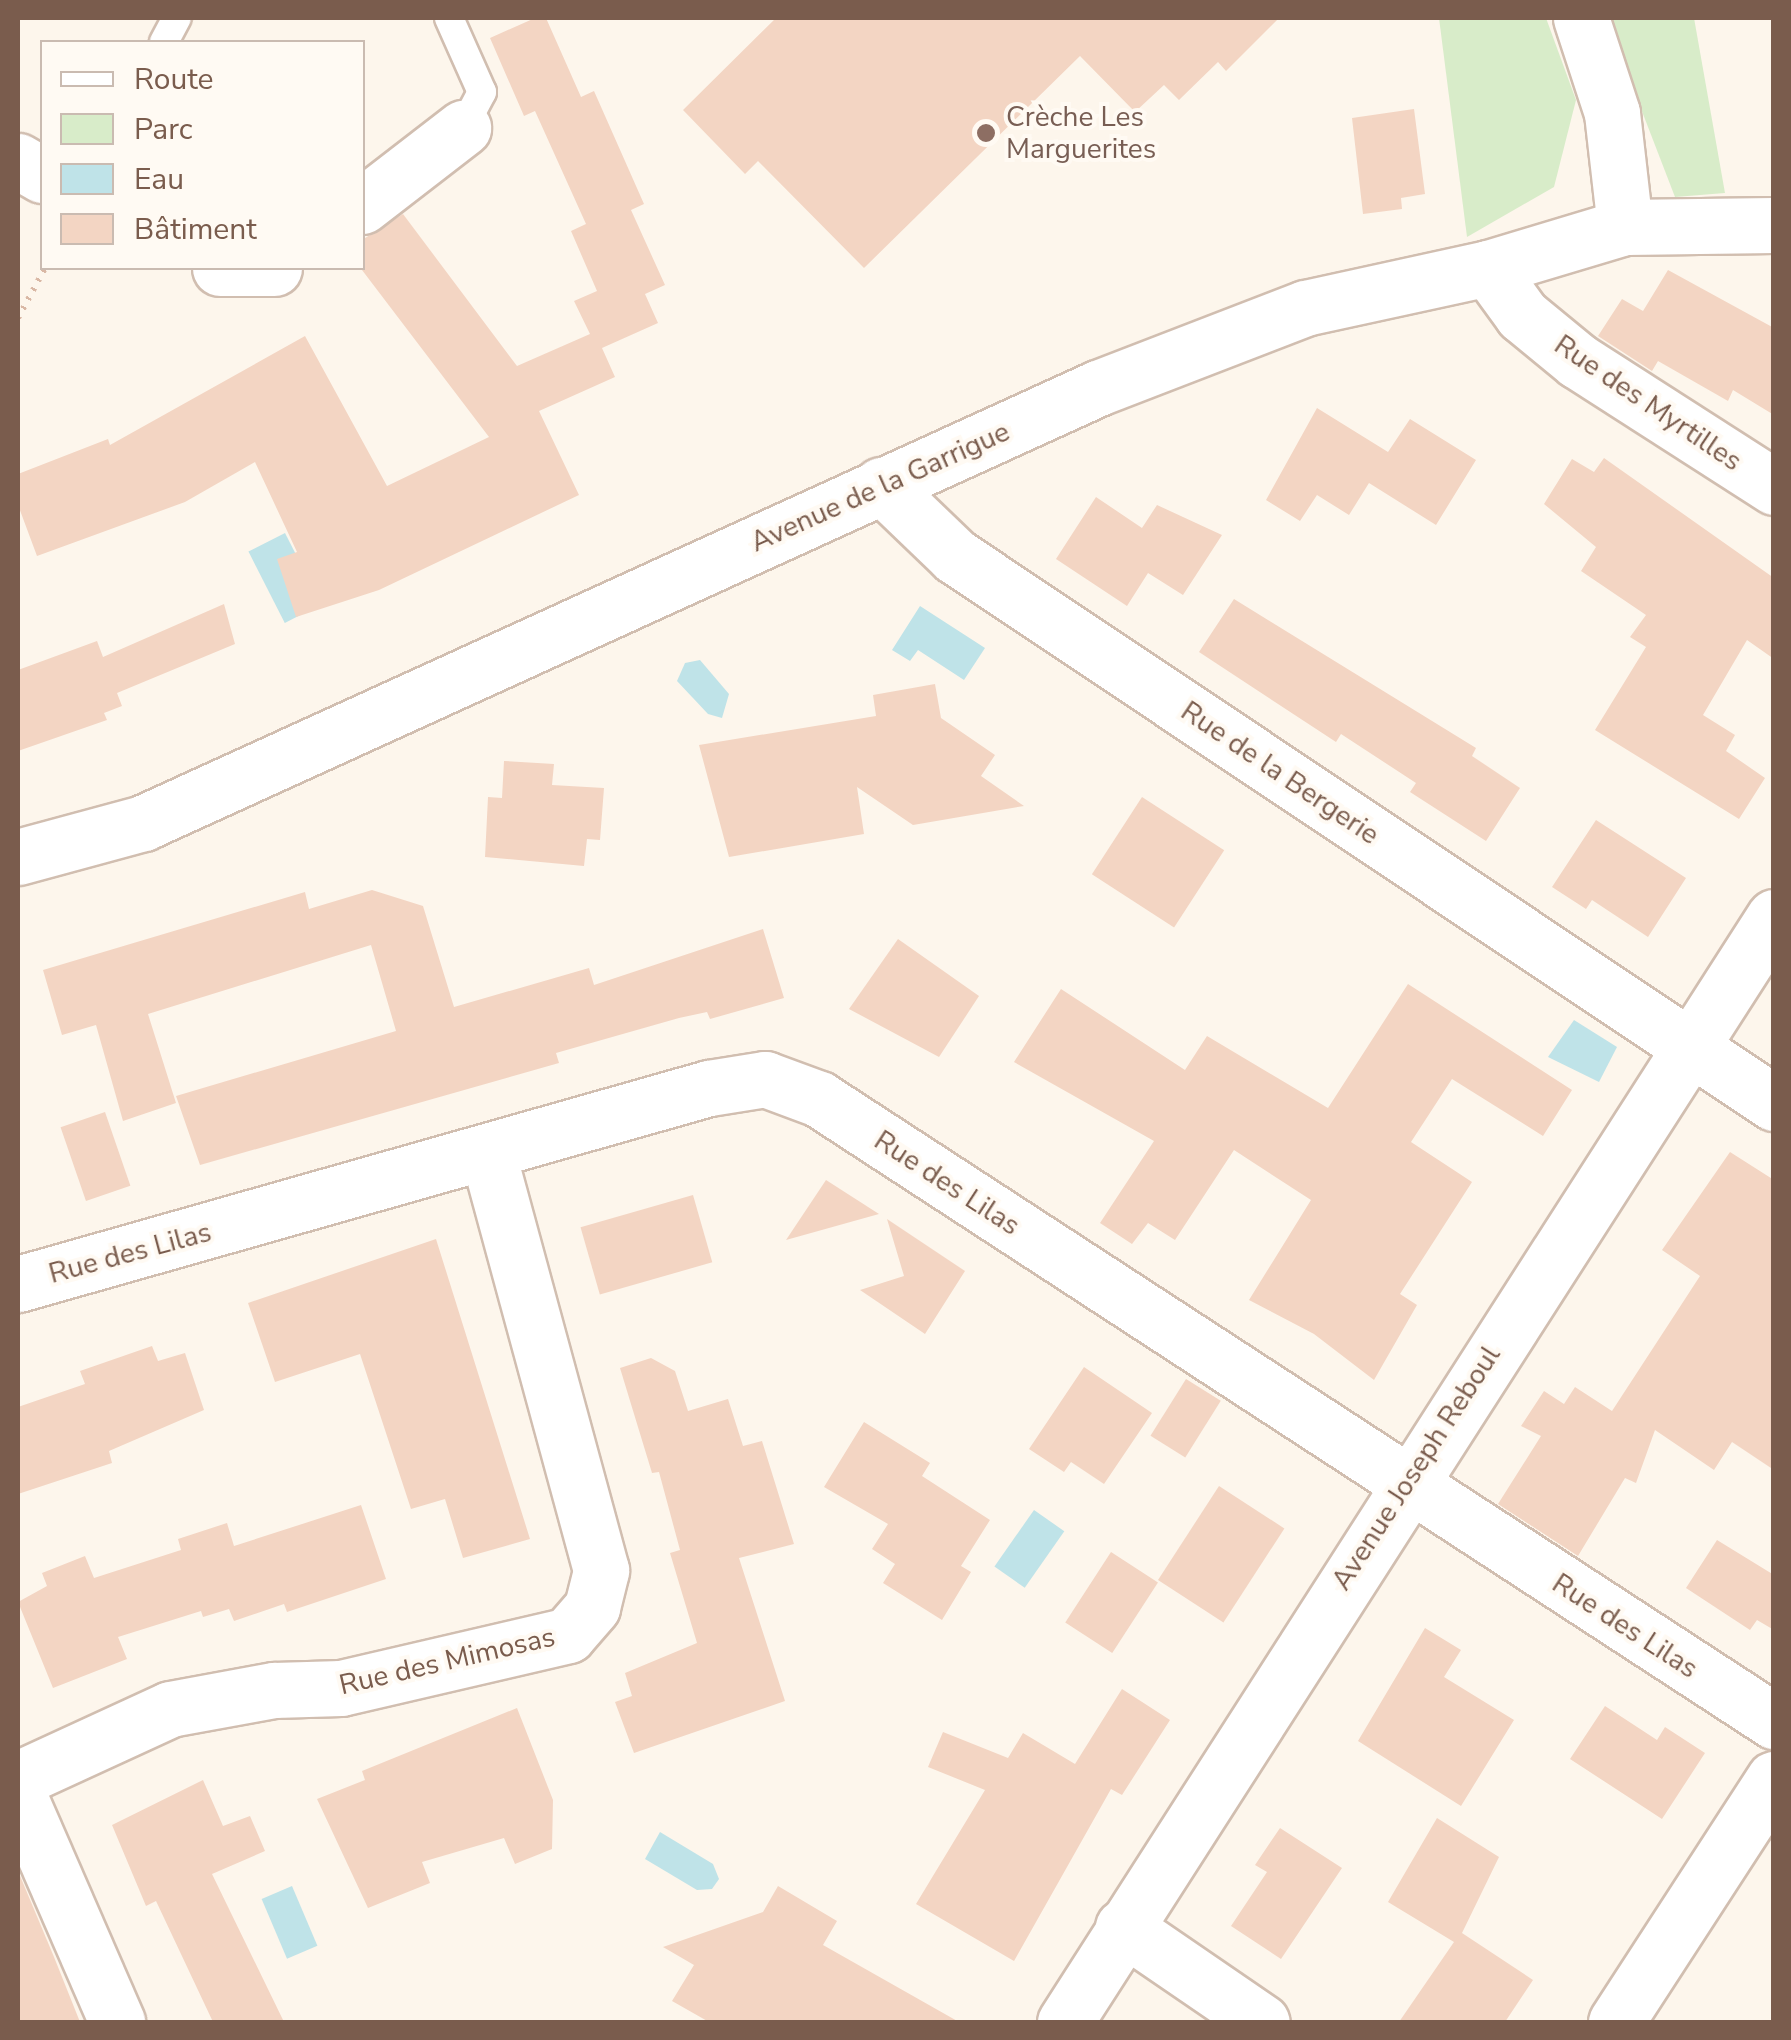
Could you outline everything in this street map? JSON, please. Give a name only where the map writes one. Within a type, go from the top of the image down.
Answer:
[{"type":"street","points":[[1582,18],[1609,98],[1625,227]]},
{"type":"street","points":[[365,204],[463,128]]},
{"type":"street","points":[[18,161],[40,174]]},
{"type":"street","name":"Avenue de la Garrigue","points":[[18,858],[143,822],[1098,388],[1305,308],[1488,268],[1625,227],[1774,224]]},
{"type":"street","name":"Rue des Myrtilles","points":[[1488,268],[1522,315],[1578,362],[1774,487]]},
{"type":"street","name":"Rue de la Bergerie","points":[[881,485],[955,556],[1774,1103]]},
{"type":"street","name":"Avenue Joseph Reboul","points":[[1065,2022],[1405,1485],[1774,917]]},
{"type":"street","name":"Rue des Lilas","points":[[18,1284],[725,1084],[766,1078],[796,1088],[1774,1722]]},
{"type":"street","name":"Rue des Mimosas","points":[[18,1779],[170,1709],[274,1690],[341,1688],[568,1634],[592,1607],[601,1570],[488,1154]]},
{"type":"street","points":[[1616,2022],[1774,1779]]},
{"type":"street","points":[[18,1794],[116,2022]]},
{"type":"street","points":[[1123,1928],[1262,2022]]},
{"type":"lane","points":[[165,40],[177,18]]},
{"type":"lane","points":[[449,18],[482,92],[463,128]]},
{"type":"path","points":[[18,318],[44,270]]},
{"type":"green space","points":[[1439,18],[1546,18],[1576,100],[1554,187],[1467,237]]},
{"type":"green space","points":[[1606,18],[1694,18],[1725,193],[1675,197]]},
{"type":"water","points":[[285,533],[321,604],[285,623],[248,552]]},
{"type":"water","points":[[920,606],[985,648],[964,680],[918,650],[910,661],[892,650]]},
{"type":"water","points":[[700,660],[729,694],[722,718],[708,714],[677,681],[685,663]]},
{"type":"water","points":[[1574,1020],[1617,1047],[1599,1082],[1548,1057]]},
{"type":"water","points":[[1034,1510],[1064,1531],[1025,1588],[994,1567]]},
{"type":"water","points":[[660,1832],[713,1864],[719,1879],[712,1889],[697,1890],[645,1859]]},
{"type":"water","points":[[292,1886],[317,1946],[287,1959],[262,1899]]},
{"type":"building","points":[[535,18],[546,18],[581,97],[594,91],[644,204],[631,210],[665,285],[645,294],[658,323],[602,348],[615,377],[539,411],[579,495],[379,590],[296,617],[277,559],[297,552],[255,462],[185,502],[37,556],[18,505],[18,474],[108,439],[110,445],[305,336],[387,486],[489,437],[362,270],[365,238],[403,214],[517,366],[590,334],[574,301],[597,291],[571,231],[586,224],[535,111],[524,116],[490,38]]},
{"type":"building","points":[[776,18],[1279,18],[1226,71],[1218,62],[1179,100],[1164,85],[1135,112],[1080,56],[864,268],[758,161],[745,174],[683,110]]},
{"type":"building","points":[[1414,109],[1425,194],[1401,198],[1402,209],[1363,214],[1352,118]]},
{"type":"building","points":[[1668,270],[1774,328],[1774,415],[1733,390],[1728,401],[1658,361],[1652,371],[1598,336],[1622,299],[1643,311]]},
{"type":"building","points":[[1317,408],[1388,452],[1410,419],[1476,460],[1436,525],[1369,483],[1349,515],[1317,495],[1300,521],[1266,500]]},
{"type":"building","points":[[1604,458],[1774,578],[1774,659],[1747,640],[1703,715],[1735,735],[1726,751],[1765,778],[1739,819],[1595,730],[1646,647],[1630,637],[1646,615],[1581,571],[1596,547],[1544,504],[1572,459],[1594,472]]},
{"type":"building","points":[[1096,497],[1142,528],[1157,505],[1222,535],[1183,595],[1148,573],[1127,606],[1056,559]]},
{"type":"building","points":[[1234,599],[1476,748],[1472,756],[1520,788],[1486,841],[1410,792],[1416,783],[1341,734],[1336,742],[1199,652]]},
{"type":"building","points":[[224,604],[235,644],[117,693],[122,706],[104,713],[107,720],[18,751],[18,670],[97,641],[103,657]]},
{"type":"building","points":[[935,684],[941,718],[995,755],[981,776],[1024,806],[913,825],[857,787],[864,834],[729,857],[699,745],[876,716],[873,695]]},
{"type":"building","points":[[504,761],[554,764],[552,785],[604,788],[600,840],[587,839],[584,866],[485,857],[488,797],[502,798]]},
{"type":"building","points":[[1142,797],[1224,850],[1174,928],[1092,874]]},
{"type":"building","points":[[1596,820],[1686,878],[1648,937],[1592,900],[1586,909],[1552,887]]},
{"type":"building","points":[[372,890],[423,906],[454,1007],[589,968],[594,985],[763,929],[784,998],[710,1019],[707,1012],[679,1018],[556,1053],[559,1063],[200,1165],[176,1096],[396,1031],[371,945],[148,1014],[176,1103],[123,1121],[96,1025],[62,1035],[43,970],[305,892],[309,909]]},
{"type":"building","points":[[898,939],[979,996],[939,1057],[849,1009]]},
{"type":"building","points":[[1408,984],[1572,1090],[1543,1136],[1452,1079],[1411,1142],[1472,1182],[1400,1294],[1417,1305],[1374,1380],[1314,1334],[1249,1300],[1311,1200],[1234,1150],[1175,1240],[1148,1223],[1132,1244],[1100,1223],[1154,1141],[1014,1062],[1061,989],[1185,1070],[1207,1036],[1328,1108]]},
{"type":"building","points":[[105,1112],[130,1186],[86,1201],[61,1127]]},
{"type":"building","points":[[1730,1152],[1774,1180],[1774,1470],[1732,1442],[1714,1470],[1655,1430],[1636,1483],[1625,1478],[1578,1556],[1498,1504],[1541,1436],[1521,1426],[1544,1391],[1564,1404],[1575,1387],[1612,1411],[1700,1276],[1662,1250]]},
{"type":"building","points":[[826,1180],[879,1214],[786,1240]]},
{"type":"building","points":[[693,1195],[712,1262],[600,1295],[581,1227]]},
{"type":"building","points":[[887,1219],[965,1271],[925,1334],[860,1290],[904,1276]]},
{"type":"building","points":[[436,1239],[530,1539],[463,1558],[445,1499],[411,1509],[360,1354],[275,1382],[248,1303]]},
{"type":"building","points":[[152,1346],[158,1361],[185,1353],[204,1410],[109,1451],[112,1463],[18,1494],[18,1407],[85,1384],[80,1371]]},
{"type":"building","points":[[651,1358],[675,1371],[688,1411],[728,1399],[743,1446],[762,1441],[794,1544],[739,1558],[785,1701],[634,1753],[615,1702],[632,1696],[625,1673],[697,1643],[670,1553],[680,1550],[659,1472],[652,1473],[620,1368]]},
{"type":"building","points":[[1084,1367],[1152,1413],[1104,1484],[1071,1462],[1064,1472],[1029,1449]]},
{"type":"building","points":[[1186,1379],[1221,1401],[1185,1458],[1150,1436]]},
{"type":"building","points":[[864,1422],[930,1463],[922,1476],[990,1520],[961,1566],[971,1572],[942,1620],[883,1583],[895,1564],[872,1549],[888,1524],[824,1487]]},
{"type":"building","points":[[1219,1486],[1284,1528],[1223,1622],[1158,1580]]},
{"type":"building","points":[[361,1505],[386,1579],[287,1612],[284,1604],[234,1621],[229,1609],[203,1617],[201,1611],[118,1637],[127,1659],[53,1688],[18,1602],[47,1586],[42,1573],[85,1556],[94,1578],[181,1550],[178,1539],[227,1523],[234,1546]]},
{"type":"building","points":[[1717,1540],[1774,1575],[1774,1630],[1757,1620],[1750,1630],[1686,1588]]},
{"type":"building","points":[[1111,1552],[1158,1582],[1112,1653],[1065,1622]]},
{"type":"building","points":[[1425,1628],[1461,1650],[1444,1677],[1514,1720],[1461,1806],[1358,1741]]},
{"type":"building","points":[[1122,1689],[1170,1720],[1122,1795],[1111,1789],[1014,1961],[916,1904],[985,1790],[928,1767],[943,1732],[1008,1758],[1023,1733],[1075,1764]]},
{"type":"building","points":[[1605,1706],[1657,1740],[1665,1727],[1705,1753],[1662,1819],[1570,1759]]},
{"type":"building","points":[[517,1708],[553,1800],[552,1849],[515,1864],[504,1838],[422,1862],[430,1883],[368,1908],[317,1799],[365,1780],[362,1771]]},
{"type":"building","points":[[203,1780],[223,1826],[250,1816],[265,1851],[212,1874],[284,2022],[213,2022],[156,1901],[146,1906],[112,1825]]},
{"type":"building","points":[[1437,1818],[1499,1857],[1462,1933],[1533,1980],[1505,2022],[1399,2022],[1454,1942],[1388,1902]]},
{"type":"building","points":[[1280,1828],[1342,1868],[1281,1959],[1231,1926],[1267,1872],[1255,1865]]},
{"type":"building","points":[[18,1871],[54,1957],[80,2022],[18,2022]]},
{"type":"building","points":[[778,1886],[837,1921],[823,1945],[959,2022],[709,2022],[672,2001],[694,1965],[663,1947],[763,1912]]},
{"type":"place","name":"Crèche Les Marguerites","points":[[986,133]]}]
